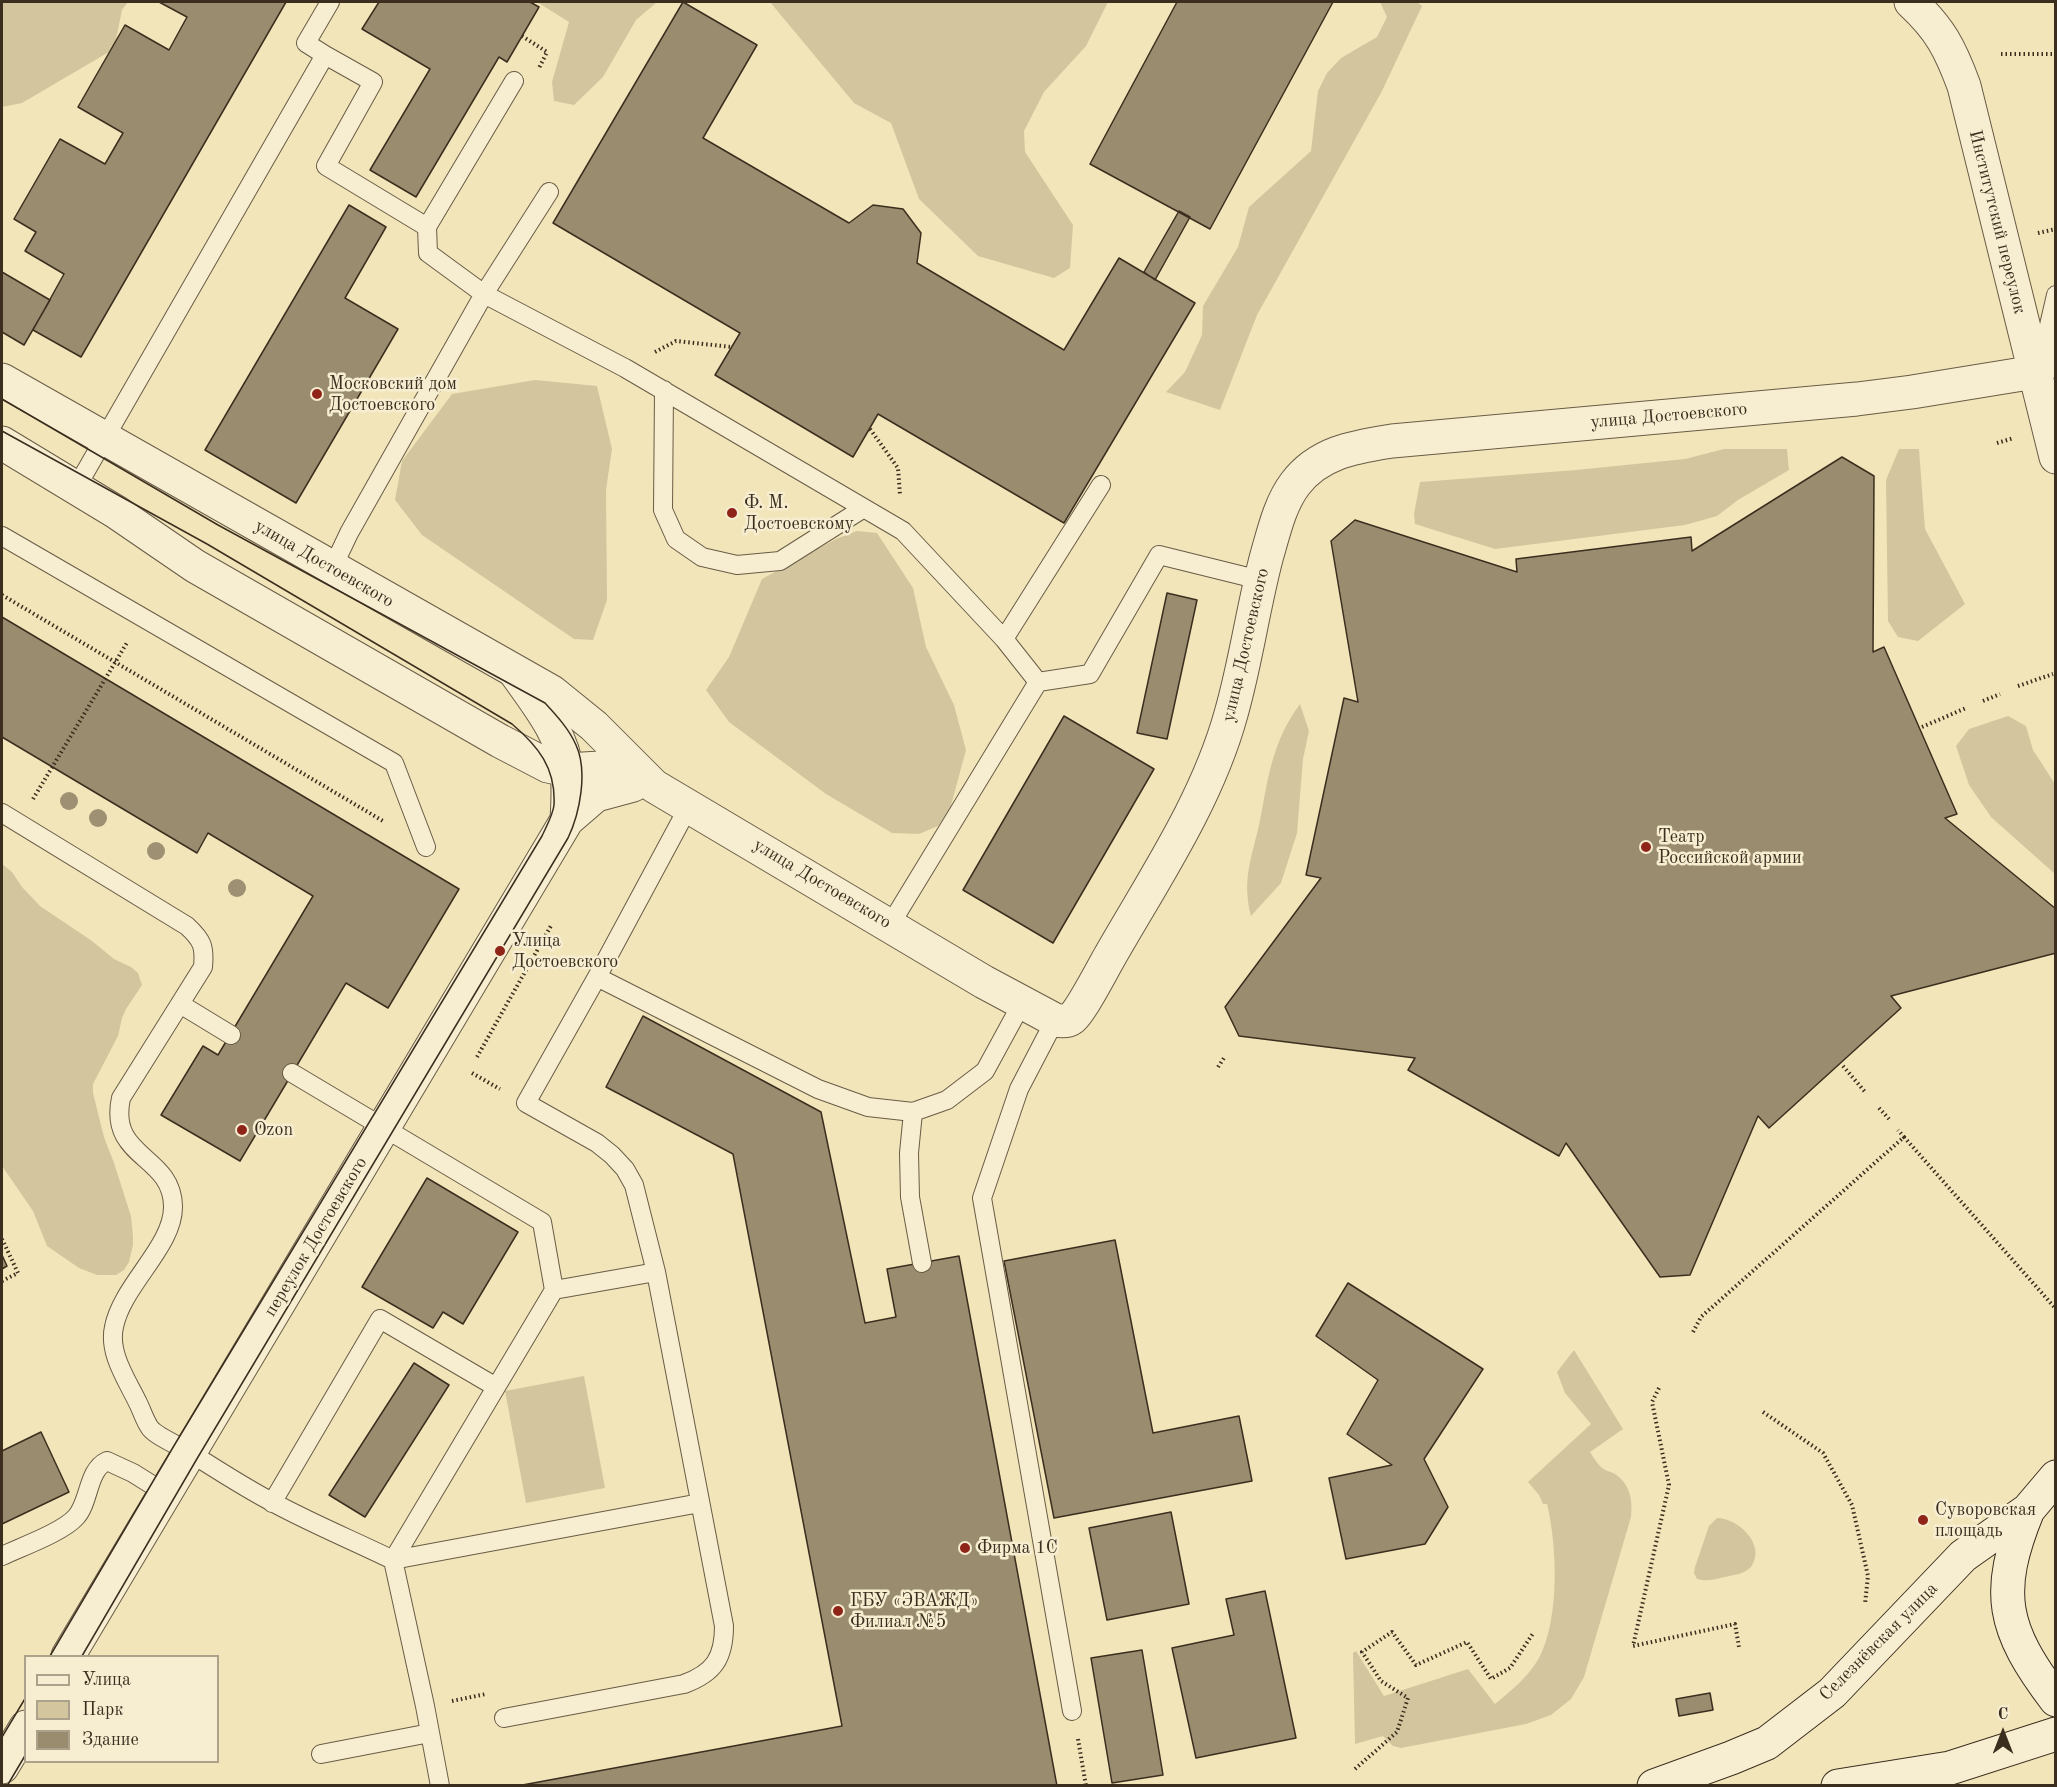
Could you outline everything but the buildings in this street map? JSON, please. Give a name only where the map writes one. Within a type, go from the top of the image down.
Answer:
[{"type":"street","name":"Институтский переулок","points":[[1911,2],[1934,25],[1952,52],[1964,86],[2052,443]]},
{"type":"street","name":"улица Достоевского","points":[[2,380],[552,692],[594,726],[654,786],[1022,1003],[1066,1016],[1182,831],[1212,770],[1231,714],[1260,580],[1274,529],[1294,485],[1307,470],[1324,458],[1351,448],[1392,441],[1868,398],[2035,372]]},
{"type":"street","points":[[2,443],[76,488],[195,566],[500,741],[548,766],[567,770],[639,772]]},
{"type":"street","points":[[515,672],[549,720],[567,770],[567,820]]},
{"type":"street","name":"переулок Достоевского","points":[[69,1655],[567,820],[596,795],[633,785],[639,772]]},
{"type":"street","points":[[2055,1466],[2028,1510],[2009,1563],[2007,1595],[2012,1627],[2025,1657],[2055,1700]]},
{"type":"street","points":[[2028,1510],[2055,1477]]},
{"type":"street","name":"Селезнёвская улица","points":[[1654,1785],[1767,1743],[1832,1693],[1963,1556],[2028,1510]]},
{"type":"street","points":[[2,1767],[24,1730]]},
{"type":"street","points":[[1838,1785],[1950,1768],[2055,1734]]},
{"type":"lane","points":[[330,2],[306,43],[373,82],[326,166],[427,227]]},
{"type":"lane","points":[[76,488],[325,55]]},
{"type":"lane","points":[[513,81],[427,227],[428,253],[484,294],[626,368],[903,531],[1004,639],[1038,682]]},
{"type":"lane","points":[[332,569],[349,533],[484,294],[549,192]]},
{"type":"lane","points":[[2052,443],[2046,371],[2047,334],[2055,295]]},
{"type":"lane","points":[[664,390],[663,510],[676,539],[702,557],[737,565],[780,561],[864,508]]},
{"type":"lane","points":[[1004,639],[1101,485]]},
{"type":"lane","points":[[2,537],[394,763],[426,847]]},
{"type":"lane","points":[[890,925],[1038,682],[1089,674],[1159,555],[1260,580]]},
{"type":"lane","points":[[504,1718],[684,1684],[699,1679],[711,1670],[720,1657],[724,1642],[724,1626],[656,1272],[634,1185],[625,1169],[597,1143],[526,1103],[689,806]]},
{"type":"lane","points":[[2,813],[187,926],[198,936],[204,951],[203,967],[121,1098],[118,1112],[120,1127],[126,1140],[163,1175],[170,1190],[173,1206],[171,1223],[164,1238],[123,1299],[116,1315],[113,1332],[114,1349],[119,1365],[151,1429],[272,1503],[393,1560],[700,1503]]},
{"type":"lane","points":[[597,976],[818,1089],[868,1107],[913,1112],[947,1100],[985,1071],[1022,1003]]},
{"type":"lane","points":[[180,1004],[231,1035]]},
{"type":"lane","points":[[1066,1016],[1019,1089],[982,1198],[1072,1710]]},
{"type":"lane","points":[[292,1073],[542,1222],[554,1290],[393,1560],[440,1785]]},
{"type":"lane","points":[[913,1112],[909,1153],[910,1197],[922,1263]]},
{"type":"lane","points":[[554,1290],[656,1272]]},
{"type":"lane","points":[[272,1503],[380,1319],[496,1387]]},
{"type":"lane","points":[[2,1556],[64,1527],[76,1518],[84,1505],[97,1469],[107,1461],[134,1473],[165,1493]]},
{"type":"lane","points":[[321,1754],[430,1733]]},
{"type":"path","points":[[2001,54],[2055,54]]},
{"type":"path","points":[[626,368],[676,341],[732,347]]},
{"type":"path","points":[[870,429],[898,468],[903,531]]},
{"type":"path","points":[[2,594],[426,847]]},
{"type":"path","points":[[52,767],[142,617]]},
{"type":"path","points":[[2018,686],[2053,674]]},
{"type":"path","points":[[1983,701],[2000,694]]},
{"type":"path","points":[[1922,728],[1966,708]]},
{"type":"path","points":[[477,1057],[556,917]]},
{"type":"path","points":[[1218,1067],[1224,1058]]},
{"type":"path","points":[[1843,1066],[1866,1093]]},
{"type":"path","points":[[1879,1108],[1889,1119]]},
{"type":"path","points":[[1898,1130],[2055,1309]]},
{"type":"path","points":[[1693,1332],[1701,1317],[1904,1137]]},
{"type":"path","points":[[2,1239],[18,1273],[2,1281]]},
{"type":"path","points":[[1659,1388],[1652,1402],[1669,1485],[1633,1646],[1735,1624],[1739,1647]]},
{"type":"path","points":[[1763,1412],[1823,1453],[1852,1504],[1868,1576],[1865,1612]]},
{"type":"path","points":[[1354,1770],[1398,1732],[1408,1698],[1382,1681],[1362,1652],[1392,1632],[1416,1665],[1467,1642],[1491,1679],[1510,1668],[1534,1632]]},
{"type":"path","points":[[425,1706],[489,1694]]},
{"type":"path","points":[[1072,1710],[1086,1785]]},
{"type":"green space","points":[[2,2],[128,2],[122,10],[114,49],[22,103],[2,107]]},
{"type":"green space","points":[[537,2],[657,2],[636,20],[603,77],[574,105],[554,101],[552,82],[569,22]]},
{"type":"green space","points":[[770,2],[1108,2],[1086,46],[1044,92],[1024,131],[1025,152],[1073,225],[1070,268],[1054,278],[978,256],[919,199],[891,123],[854,103]]},
{"type":"green space","points":[[1380,2],[1417,2],[1422,6],[1382,91],[1257,315],[1220,410],[1166,392],[1185,372],[1202,335],[1203,306],[1238,247],[1249,207],[1311,151],[1318,91],[1327,73],[1341,58],[1377,37],[1387,17]]},
{"type":"green space","points":[[535,380],[597,386],[612,449],[606,490],[607,600],[593,640],[574,639],[422,535],[395,500],[402,461],[452,394]]},
{"type":"green space","points":[[1724,449],[1787,449],[1789,470],[1738,500],[1717,516],[1685,525],[1495,549],[1415,524],[1414,514],[1420,482],[1685,459]]},
{"type":"green space","points":[[1899,449],[1919,449],[1925,529],[1965,604],[1918,641],[1898,637],[1888,621],[1886,480]]},
{"type":"green space","points":[[857,531],[877,533],[913,588],[926,647],[954,705],[966,750],[950,809],[938,826],[919,834],[892,833],[826,794],[729,722],[706,690],[729,657],[762,579],[836,539]]},
{"type":"green space","points":[[1300,704],[1309,731],[1303,759],[1297,833],[1281,883],[1251,916],[1247,881],[1268,777],[1283,733]]},
{"type":"green space","points":[[2008,716],[2026,726],[2033,750],[2055,784],[2055,874],[1991,817],[1969,785],[1956,746],[1969,729]]},
{"type":"green space","points":[[2,864],[12,872],[22,887],[40,906],[92,941],[114,959],[131,967],[138,973],[142,985],[126,1009],[118,1036],[93,1084],[93,1093],[104,1137],[131,1216],[133,1245],[129,1262],[124,1270],[116,1275],[97,1275],[79,1268],[47,1246],[33,1211],[2,1166]]},
{"type":"green space","points":[[1574,1350],[1623,1429],[1590,1452],[1601,1467],[1615,1474],[1624,1483],[1631,1505],[1631,1517],[1584,1677],[1571,1699],[1551,1715],[1526,1724],[1401,1748],[1393,1746],[1383,1736],[1355,1744],[1353,1653],[1356,1651],[1384,1696],[1468,1669],[1495,1704],[1525,1677],[1539,1658],[1551,1623],[1555,1581],[1553,1540],[1547,1504],[1543,1504],[1528,1482],[1591,1424],[1565,1393],[1557,1372]]},
{"type":"green space","points":[[584,1376],[605,1488],[526,1503],[505,1391]]},
{"type":"green space","points":[[1717,1518],[1733,1523],[1748,1534],[1753,1542],[1755,1559],[1751,1567],[1742,1573],[1711,1580],[1697,1579],[1694,1573],[1695,1567],[1709,1526]]},
{"type":"tram line","points":[[2,399],[218,525],[545,703],[573,739],[582,767],[579,804],[568,838],[198,1457],[83,1655]]},
{"type":"tram line","points":[[2,431],[207,544],[512,724],[530,741],[544,759],[554,792],[551,817],[542,836],[175,1444],[51,1655]]},
{"type":"tram line","points":[[2,1737],[24,1700]]},
{"type":"tram line","points":[[7,1786],[24,1757]]},
{"type":"place","name":"Московский дом Достоевского","points":[[317,394]]},
{"type":"place","name":"Ф. М. Достоевскому","points":[[732,513]]},
{"type":"place","name":"Театр Российской армии","points":[[1646,847]]},
{"type":"place","name":"Улица Достоевского","points":[[500,951]]},
{"type":"place","name":"Ozon","points":[[242,1130]]},
{"type":"place","name":"Суворовская площадь","points":[[1923,1520]]},
{"type":"place","name":"Фирма 1С","points":[[965,1548]]},
{"type":"place","name":"ГБУ «ЭВАЖД» Филиал №5","points":[[838,1611]]}]
